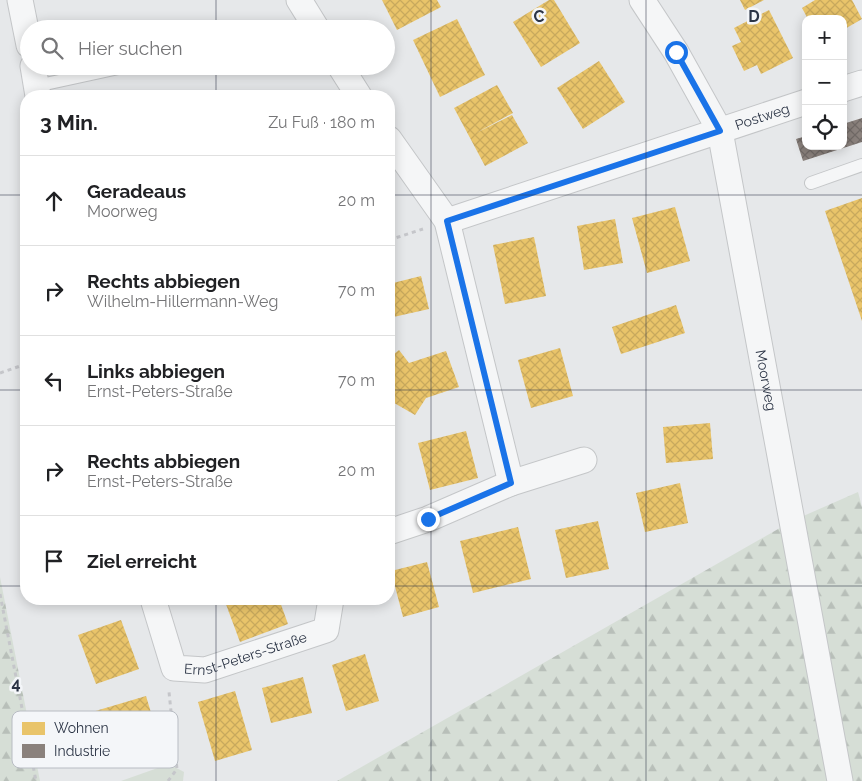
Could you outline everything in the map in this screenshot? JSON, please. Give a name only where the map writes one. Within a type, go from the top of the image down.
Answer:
[{"type":"street","points":[[20,0],[24,20]]},
{"type":"street","points":[[299,0],[311,20]]},
{"type":"street","name":"Moorweg","points":[[642,0],[676,52],[720,131],[840,781]]},
{"type":"street","points":[[346,75],[355,90]]},
{"type":"street","points":[[847,88],[862,84]]},
{"type":"street","name":"Postweg","points":[[447,221],[802,103]]},
{"type":"street","points":[[395,147],[447,221],[511,483]]},
{"type":"street","points":[[395,530],[428,519],[511,483],[584,460]]},
{"type":"street","name":"Ernst-Peters-Straße","points":[[155,605],[174,668],[205,670],[326,630],[330,605]]},
{"type":"lane","points":[[36,83],[79,75]]},
{"type":"lane","points":[[811,183],[862,165]]},
{"type":"path","points":[[395,238],[447,221]]},
{"type":"path","points":[[0,373],[20,366]]},
{"type":"path","points":[[0,594],[23,711]]},
{"type":"path","points":[[171,711],[169,690],[174,668]]},
{"type":"path","points":[[33,768],[36,781]]},
{"type":"path","points":[[168,781],[177,768]]},
{"type":"green space","points":[[858,492],[862,507],[862,781],[337,781],[792,521]]},
{"type":"green space","points":[[0,577],[26,711],[12,711],[12,768],[37,768],[40,781],[0,781]]},
{"type":"green space","points":[[158,768],[176,768],[184,772],[183,781],[121,781]]},
{"type":"building: Wohnen","points":[[382,0],[437,0],[441,7],[397,30],[395,20],[392,20]]},
{"type":"building: Wohnen","points":[[549,0],[554,0],[580,43],[541,67],[513,22]]},
{"type":"building: Wohnen","points":[[740,0],[764,0],[745,10]]},
{"type":"building: Wohnen","points":[[815,0],[852,0],[862,19],[847,28],[847,15],[806,15],[802,8]]},
{"type":"building: Wohnen","points":[[769,10],[793,58],[761,74],[757,65],[744,71],[732,46],[741,42],[734,28]]},
{"type":"building: Wohnen","points":[[457,19],[485,75],[440,97],[413,40]]},
{"type":"building: Wohnen","points":[[599,61],[625,102],[583,129],[557,88]]},
{"type":"building: Wohnen","points":[[497,85],[513,113],[476,133],[512,115],[528,143],[485,166],[454,108]]},
{"type":"building: Wohnen","points":[[862,198],[862,321],[825,211]]},
{"type":"building: Wohnen","points":[[675,207],[690,261],[647,273],[632,218]]},
{"type":"building: Wohnen","points":[[615,219],[623,263],[584,270],[577,226]]},
{"type":"building: Wohnen","points":[[534,237],[546,296],[505,304],[493,245]]},
{"type":"building: Wohnen","points":[[421,276],[429,309],[395,317],[395,282]]},
{"type":"building: Wohnen","points":[[676,305],[685,333],[621,354],[612,327]]},
{"type":"building: Wohnen","points":[[560,348],[573,396],[531,408],[518,360]]},
{"type":"building: Wohnen","points":[[399,350],[409,363],[446,351],[459,387],[426,398],[415,415],[395,403],[395,353]]},
{"type":"building: Wohnen","points":[[710,423],[713,459],[666,463],[663,427]]},
{"type":"building: Wohnen","points":[[466,431],[478,478],[430,490],[418,443]]},
{"type":"building: Wohnen","points":[[680,483],[688,523],[645,532],[636,493]]},
{"type":"building: Wohnen","points":[[598,521],[609,569],[566,578],[555,530]]},
{"type":"building: Wohnen","points":[[518,527],[531,579],[473,593],[460,541]]},
{"type":"building: Wohnen","points":[[427,562],[439,607],[403,617],[395,586],[395,570]]},
{"type":"building: Wohnen","points":[[226,605],[281,605],[288,624],[240,642]]},
{"type":"building: Wohnen","points":[[121,620],[139,669],[96,684],[78,635]]},
{"type":"building: Wohnen","points":[[365,654],[379,701],[346,711],[332,665]]},
{"type":"building: Wohnen","points":[[303,677],[312,713],[271,723],[262,688]]},
{"type":"building: Wohnen","points":[[235,691],[252,750],[215,761],[198,702]]},
{"type":"building: Wohnen","points":[[146,696],[151,711],[95,711]]},
{"type":"building: Industrie","points":[[862,118],[862,142],[847,147],[847,123]]},
{"type":"building: Industrie","points":[[802,137],[802,150],[837,150],[803,161],[796,139]]},
{"type":"route","points":[[428,519],[511,483],[447,221],[720,131],[676,52]]}]
